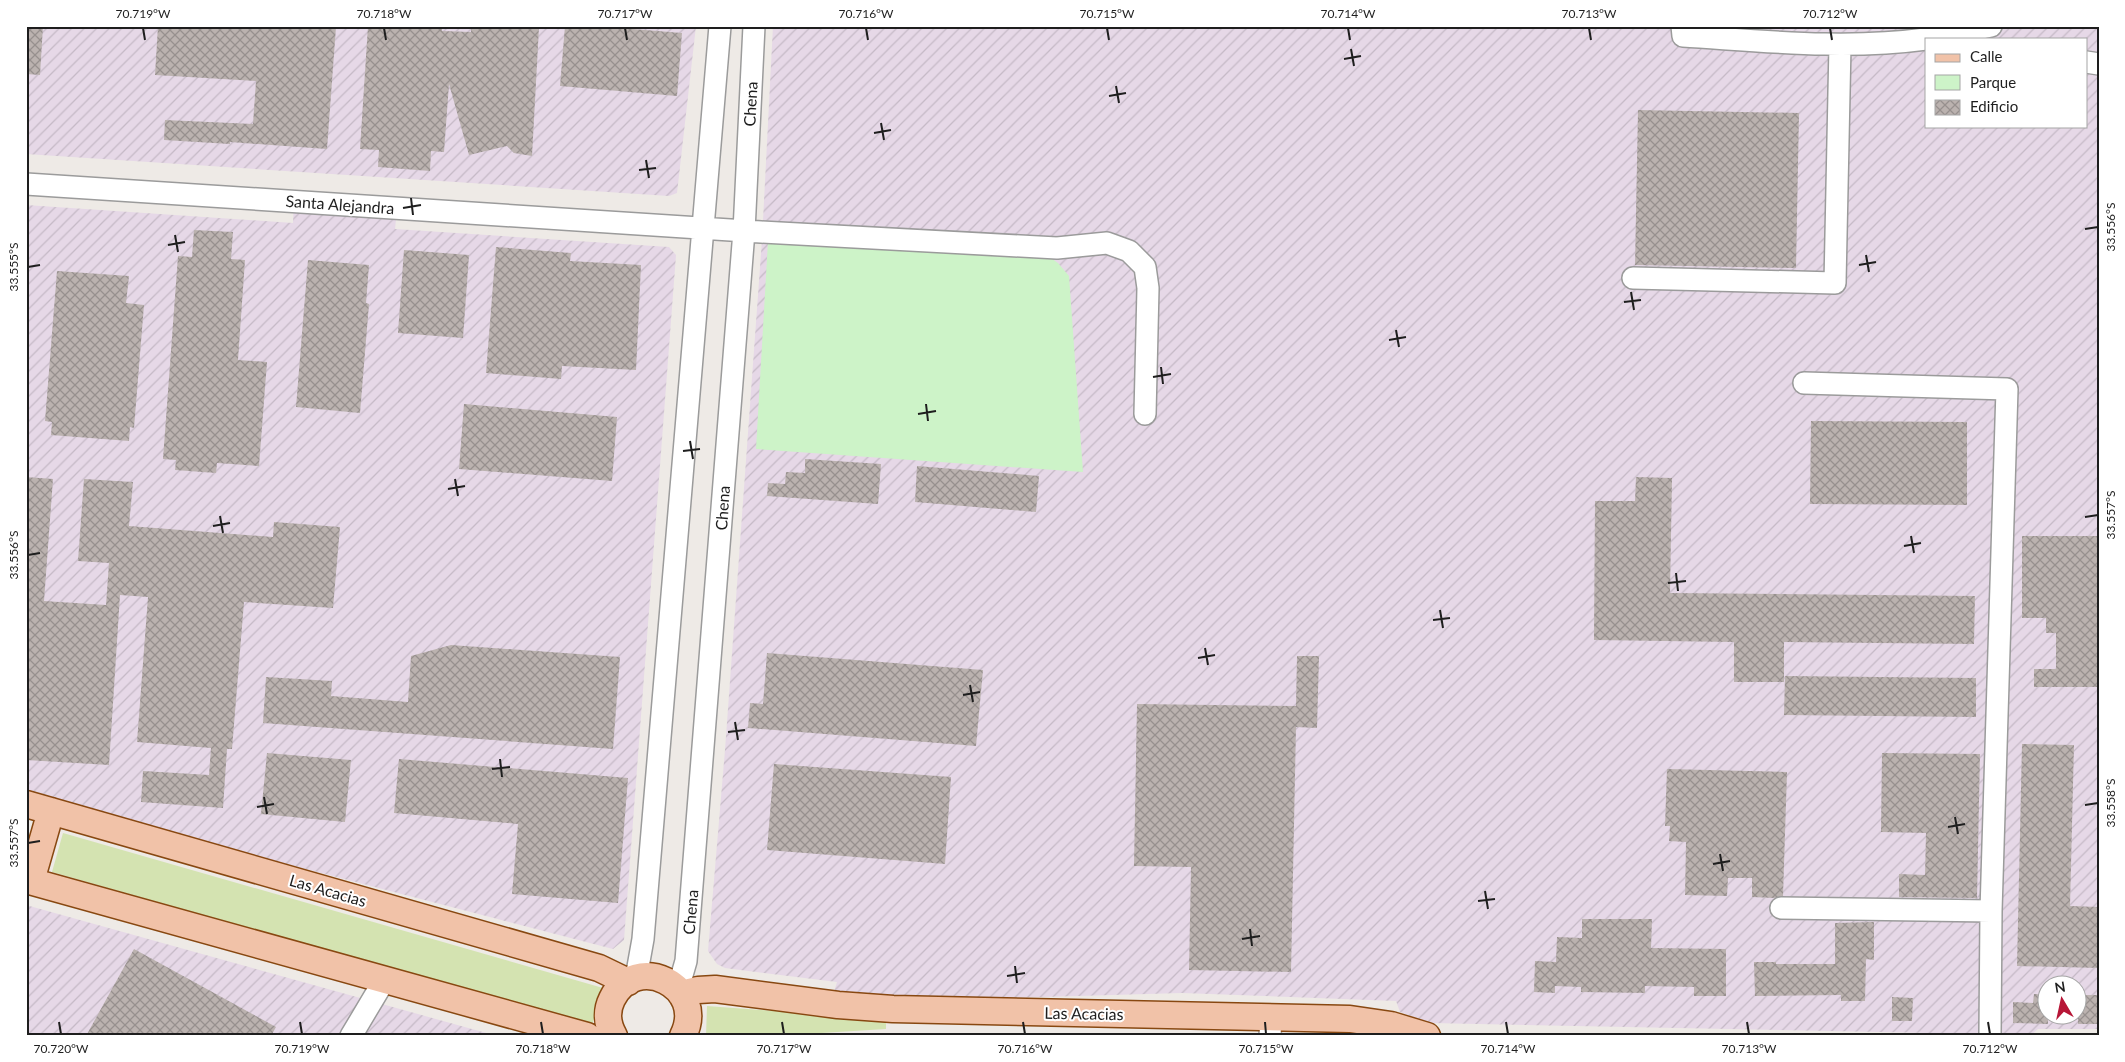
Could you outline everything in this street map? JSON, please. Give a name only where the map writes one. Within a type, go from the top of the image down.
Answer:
[{"type":"main road","name":"Las Acacias","points":[[26,804],[599,968],[632,980]]},
{"type":"main road","points":[[51,811],[29,881],[588,1036]]},
{"type":"main road","points":[[614,1036],[608,1021],[610,1003],[620,987],[632,980],[653,976],[669,982],[685,1000],[688,1015],[683,1036]]},
{"type":"main road","name":"Las Acacias","points":[[679,991],[715,989],[838,1005],[884,1008],[1270,1027],[1370,1021],[1408,1029],[1427,1036]]},
{"type":"street","points":[[632,980],[643,939],[720,26]]},
{"type":"street","name":"Chena","points":[[679,991],[686,961],[744,231],[754,26]]},
{"type":"street","points":[[1682,26],[1683,36],[1840,45],[1925,39]]},
{"type":"street","points":[[1936,38],[1991,26]]},
{"type":"street","points":[[1633,278],[1836,283],[1840,45]]},
{"type":"street","name":"Santa Alejandra","points":[[26,184],[744,231],[1056,248],[1095,243],[1118,246],[1138,258],[1145,267],[1148,288],[1146,414]]},
{"type":"street","points":[[1804,384],[2007,388],[1991,910],[1990,1036]]},
{"type":"street","points":[[1781,908],[1991,910]]},
{"type":"street","points":[[351,1036],[385,979]]},
{"type":"shaded area","points":[[26,26],[696,26],[677,193],[669,196],[26,154]]},
{"type":"shaded area","points":[[773,26],[2099,26],[2099,1029],[2038,1029],[2031,1035],[1430,1023],[1400,1012],[1396,1001],[1182,993],[909,1001],[834,992],[837,982],[725,968],[717,964],[708,951],[725,750],[762,240]]},
{"type":"shaded area","points":[[294,202],[397,210],[395,229],[669,247],[676,255],[624,940],[613,949],[26,796],[26,205],[293,223]]},
{"type":"shaded area","points":[[26,905],[497,1036],[26,1036]]},
{"type":"green space","points":[[768,241],[1048,256],[1058,263],[1069,276],[1083,472],[756,449]]},
{"type":"green space","points":[[63,833],[603,988],[592,1026],[52,872]]},
{"type":"green space","points":[[707,1006],[886,1019],[886,1029],[773,1036],[706,1036]]},
{"type":"building","points":[[26,26],[43,26],[40,75],[26,74]]},
{"type":"building","points":[[158,26],[227,26],[260,29],[261,26],[336,27],[327,149],[230,142],[230,144],[164,140],[165,120],[253,124],[256,81],[155,75]]},
{"type":"building","points":[[368,26],[442,26],[442,31],[471,32],[471,26],[539,27],[532,156],[514,153],[507,146],[469,155],[449,84],[444,152],[431,151],[430,171],[378,167],[379,150],[360,149]]},
{"type":"building","points":[[565,26],[596,26],[682,33],[677,96],[560,86]]},
{"type":"building","points":[[1638,110],[1799,113],[1796,268],[1635,265]]},
{"type":"building","points":[[194,230],[233,232],[231,259],[245,260],[238,360],[267,362],[259,466],[217,463],[216,473],[175,470],[176,460],[163,459],[178,256],[192,257]]},
{"type":"building","points":[[496,247],[571,253],[570,261],[641,265],[636,370],[562,366],[561,379],[486,373]]},
{"type":"building","points":[[404,250],[469,255],[463,338],[398,333]]},
{"type":"building","points":[[308,260],[369,265],[366,303],[369,304],[360,413],[296,407]]},
{"type":"building","points":[[57,271],[129,276],[126,303],[144,305],[134,428],[130,427],[129,441],[51,435],[52,422],[45,421]]},
{"type":"building","points":[[464,404],[617,417],[612,481],[459,469]]},
{"type":"building","points":[[1811,421],[1967,422],[1967,505],[1810,504]]},
{"type":"building","points":[[805,459],[881,464],[878,504],[767,496],[768,483],[785,484],[786,472],[805,473]]},
{"type":"building","points":[[917,466],[1039,476],[1036,512],[915,502]]},
{"type":"building","points":[[26,477],[53,479],[44,601],[106,605],[109,563],[78,561],[84,479],[133,482],[129,526],[273,537],[274,522],[340,527],[333,608],[244,602],[232,749],[227,749],[223,808],[141,802],[143,771],[209,775],[211,748],[137,742],[148,597],[120,595],[109,765],[26,760]]},
{"type":"building","points":[[1636,477],[1672,478],[1670,593],[1975,596],[1974,644],[1784,642],[1784,682],[1734,682],[1734,642],[1594,640],[1595,501],[1635,501]]},
{"type":"building","points":[[2022,536],[2099,536],[2099,687],[2034,687],[2034,669],[2056,669],[2056,633],[2046,633],[2046,618],[2022,618]]},
{"type":"building","points":[[451,645],[620,657],[613,749],[263,723],[266,677],[332,681],[331,696],[408,702],[411,656]]},
{"type":"building","points":[[767,653],[983,670],[976,746],[748,728],[750,703],[763,704]]},
{"type":"building","points":[[1297,656],[1319,656],[1317,728],[1296,727],[1291,972],[1189,970],[1191,867],[1134,866],[1137,704],[1296,706]]},
{"type":"building","points":[[1785,676],[1976,678],[1976,717],[1784,715]]},
{"type":"building","points":[[2022,744],[2074,745],[2070,906],[2099,907],[2099,968],[2017,966]]},
{"type":"building","points":[[267,753],[351,760],[345,822],[261,814]]},
{"type":"building","points":[[1882,753],[1980,754],[1977,898],[1899,897],[1899,874],[1925,875],[1926,833],[1881,832]]},
{"type":"building","points":[[399,759],[628,778],[618,903],[512,894],[518,824],[394,813]]},
{"type":"building","points":[[774,764],[951,777],[945,864],[767,850]]},
{"type":"building","points":[[1667,769],[1787,772],[1783,896],[1774,898],[1752,897],[1752,878],[1728,878],[1727,896],[1685,895],[1686,842],[1669,841],[1670,826],[1665,826]]},
{"type":"building","points":[[1582,919],[1652,919],[1651,948],[1726,949],[1726,996],[1694,996],[1694,987],[1645,986],[1645,993],[1581,992],[1581,987],[1555,986],[1555,993],[1534,992],[1535,961],[1556,962],[1557,937],[1582,938]]},
{"type":"building","points":[[1874,922],[1874,960],[1866,959],[1865,1001],[1841,1001],[1841,995],[1755,996],[1754,962],[1835,964],[1835,923]]},
{"type":"building","points":[[134,949],[276,1027],[271,1036],[86,1036]]},
{"type":"building","points":[[2034,994],[2038,994],[2038,1024],[2013,1023],[2013,1002],[2033,1003]]},
{"type":"building","points":[[2088,995],[2099,995],[2099,1024],[2088,1024]]},
{"type":"building","points":[[1892,997],[1913,998],[1912,1021],[1892,1021]]}]
